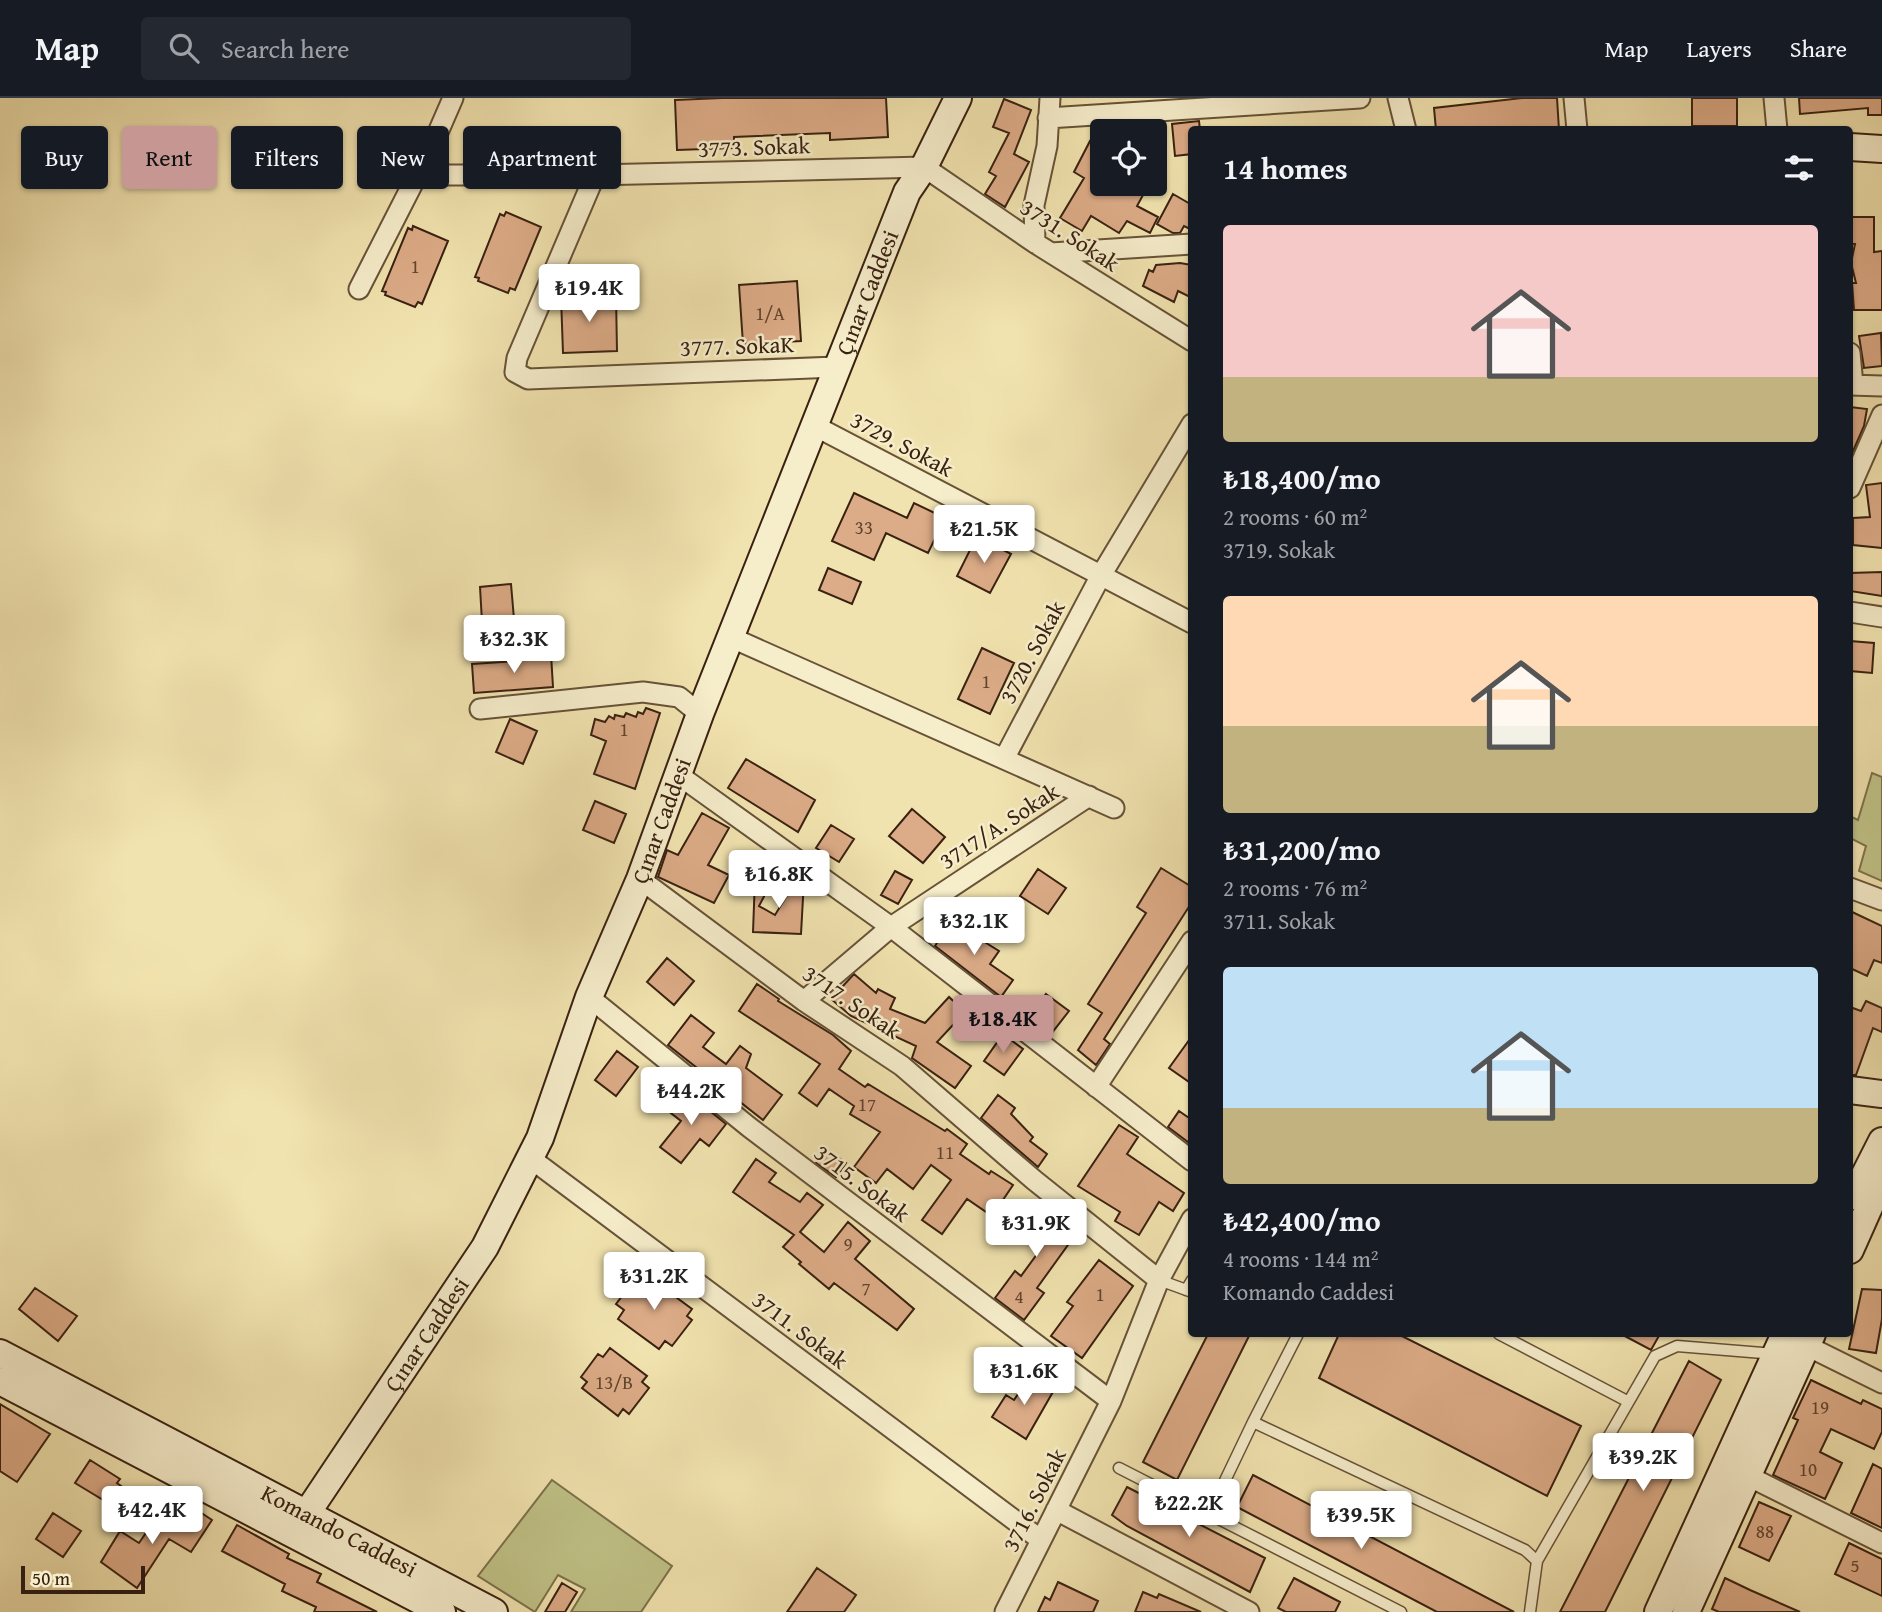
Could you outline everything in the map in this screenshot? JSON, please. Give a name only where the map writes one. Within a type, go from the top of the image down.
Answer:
[{"type":"street","points":[[440,126],[453,98]]},
{"type":"street","name":"Çınar Caddesi","points":[[307,1513],[485,1247],[540,1138],[589,997],[640,879],[680,776],[700,714],[836,367],[907,192],[924,167],[958,98]]},
{"type":"street","points":[[1188,244],[1043,248],[1034,205],[1047,146],[1049,108],[1360,98]]},
{"type":"street","points":[[1398,98],[1405,126]]},
{"type":"street","points":[[1574,98],[1577,126]]},
{"type":"street","points":[[1774,98],[1777,126]]},
{"type":"street","points":[[1853,147],[1882,149]]},
{"type":"street","name":"3773. Sokak","points":[[621,175],[924,167]]},
{"type":"street","name":"3731. Sokak","points":[[924,167],[1043,248],[1188,339]]},
{"type":"street","points":[[359,289],[410,189]]},
{"type":"street","name":"3777. SokaK","points":[[589,189],[517,358],[515,372],[528,379],[836,367]]},
{"type":"street","points":[[1853,385],[1882,386]]},
{"type":"street","points":[[1853,481],[1882,415]]},
{"type":"street","name":"3729. Sokak","points":[[813,425],[1188,621]]},
{"type":"street","name":"3720. Sokak","points":[[1004,759],[1100,577],[1188,431]]},
{"type":"street","points":[[1853,612],[1882,617]]},
{"type":"street","points":[[730,637],[1114,808]]},
{"type":"street","points":[[480,709],[643,692],[679,697],[700,714]]},
{"type":"street","points":[[680,776],[891,927],[1188,1158]]},
{"type":"street","name":"3717/A. Sokak","points":[[804,1001],[891,927],[1089,796]]},
{"type":"street","name":"3717. Sokak","points":[[640,879],[804,1001],[902,1066],[1034,1180],[1159,1280]]},
{"type":"street","points":[[1853,889],[1882,900]]},
{"type":"street","points":[[1096,1087],[1188,947]]},
{"type":"street","name":"3715. Sokak","points":[[589,997],[750,1128],[1111,1401]]},
{"type":"street","points":[[1853,1090],[1882,1094]]},
{"type":"street","points":[[1853,1199],[1882,1141]]},
{"type":"street","name":"3711. Sokak","points":[[530,1158],[1041,1540]]},
{"type":"street","points":[[1853,1243],[1882,1178]]},
{"type":"street","name":"3716. Sokak","points":[[1005,1612],[1111,1401],[1159,1280],[1188,1226]]},
{"type":"street","points":[[1793,1340],[1882,1383]]},
{"type":"street","points":[[1688,1611],[1746,1475],[1793,1340]]},
{"type":"street","points":[[1658,1612],[1793,1340]]},
{"type":"street","name":"Komando Caddesi","points":[[0,1353],[494,1612]]},
{"type":"street","name":"Komando Caddesi","points":[[0,1381],[442,1612]]},
{"type":"street","points":[[1746,1475],[1882,1542]]},
{"type":"street","points":[[1056,1510],[1249,1612]]},
{"type":"lane","points":[[1159,1280],[1188,1291]]},
{"type":"lane","points":[[1210,1512],[1296,1337]]},
{"type":"lane","points":[[1505,1337],[1627,1401]]},
{"type":"lane","points":[[1530,1612],[1537,1562],[1627,1401],[1656,1356],[1677,1346],[1793,1340]]},
{"type":"lane","points":[[1253,1422],[1525,1550],[1537,1562]]},
{"type":"lane","points":[[1119,1468],[1210,1512],[1401,1612]]},
{"type":"green space","points":[[1872,773],[1882,777],[1882,881],[1859,871],[1866,846],[1853,840],[1853,818],[1858,820]]},
{"type":"green space","points":[[552,1480],[672,1566],[641,1612],[571,1612],[585,1589],[558,1575],[535,1612],[478,1576]]},
{"type":"building","points":[[886,98],[888,137],[830,140],[830,133],[734,137],[734,148],[677,150],[675,100]]},
{"type":"building","points":[[1522,98],[1557,98],[1559,126],[1436,126],[1434,108]]},
{"type":"building","points":[[1692,98],[1737,98],[1737,126],[1692,126]]},
{"type":"building","points":[[1799,98],[1882,98],[1882,115],[1868,115],[1868,108],[1800,114]]},
{"type":"building","points":[[1004,99],[1031,110],[1014,154],[1029,162],[1005,207],[985,194],[996,176],[989,172],[1009,133],[993,127]]},
{"type":"building","points":[[1199,121],[1200,126],[1188,126],[1188,154],[1175,156],[1172,124]]},
{"type":"building","points":[[1090,141],[1090,196],[1142,196],[1137,206],[1158,217],[1150,233],[1127,221],[1119,233],[1091,216],[1082,231],[1060,218],[1084,178],[1074,172]]},
{"type":"building","points":[[1173,194],[1188,203],[1188,228],[1184,226],[1180,233],[1173,233],[1157,224]]},
{"type":"building","points":[[506,212],[541,227],[515,290],[510,288],[508,293],[478,281],[479,278],[475,277],[500,214],[504,216]]},
{"type":"building","points":[[1853,217],[1874,217],[1874,252],[1882,251],[1882,310],[1854,310]]},
{"type":"building","points":[[413,226],[448,241],[422,304],[418,302],[415,307],[385,295],[386,292],[382,291],[408,228],[412,230]]},
{"type":"building","points":[[1188,264],[1188,296],[1178,291],[1174,302],[1143,286],[1149,270],[1153,272],[1156,265]]},
{"type":"building","points":[[797,281],[801,341],[743,344],[739,285]]},
{"type":"building","points":[[616,296],[617,351],[563,353],[561,297]]},
{"type":"building","points":[[1881,333],[1882,366],[1864,368],[1859,336]]},
{"type":"building","points":[[1853,407],[1867,409],[1864,426],[1853,451]]},
{"type":"building","points":[[1882,483],[1882,548],[1853,545],[1853,518],[1870,517],[1866,485]]},
{"type":"building","points":[[854,493],[907,518],[914,503],[945,518],[928,553],[886,533],[874,560],[832,541]]},
{"type":"building","points":[[977,536],[1011,554],[990,593],[957,576]]},
{"type":"building","points":[[828,568],[861,582],[852,604],[819,590]]},
{"type":"building","points":[[1882,572],[1882,596],[1853,591],[1853,573]]},
{"type":"building","points":[[511,584],[514,619],[482,622],[480,587]]},
{"type":"building","points":[[1853,641],[1874,643],[1872,673],[1853,671]]},
{"type":"building","points":[[982,648],[1014,663],[990,714],[958,699]]},
{"type":"building","points":[[551,654],[553,687],[474,693],[472,664],[519,661],[518,656]]},
{"type":"building","points":[[646,708],[660,713],[635,789],[594,774],[606,741],[591,735],[595,719],[605,722],[609,716],[614,719],[615,715],[624,717],[626,713],[636,717],[638,712],[643,714]]},
{"type":"building","points":[[510,719],[537,731],[523,764],[496,752]]},
{"type":"building","points":[[746,759],[815,800],[798,832],[728,788]]},
{"type":"building","points":[[595,801],[626,814],[614,843],[583,830]]},
{"type":"building","points":[[912,809],[945,837],[923,863],[889,836]]},
{"type":"building","points":[[702,813],[729,828],[708,865],[729,875],[714,903],[658,877],[667,850],[678,855]]},
{"type":"building","points":[[831,825],[854,839],[839,862],[816,848]]},
{"type":"building","points":[[1161,868],[1188,885],[1188,908],[1104,1039],[1110,1044],[1096,1065],[1078,1050],[1102,1013],[1088,1004],[1146,913],[1137,907]]},
{"type":"building","points":[[1038,869],[1066,888],[1048,914],[1020,896]]},
{"type":"building","points":[[895,871],[912,880],[898,904],[881,895]]},
{"type":"building","points":[[799,876],[804,880],[801,934],[753,932],[755,878],[773,879],[759,906],[775,915]]},
{"type":"building","points":[[1853,912],[1882,926],[1882,963],[1874,960],[1867,976],[1853,969]]},
{"type":"building","points":[[951,921],[999,951],[990,964],[1013,980],[1001,997],[935,946]]},
{"type":"building","points":[[667,958],[694,981],[674,1005],[647,982]]},
{"type":"building","points":[[854,974],[876,993],[878,989],[895,998],[890,1009],[925,1023],[949,997],[965,1012],[937,1042],[971,1066],[955,1088],[912,1058],[916,1046],[851,1016],[831,999]]},
{"type":"building","points":[[757,984],[779,999],[778,1001],[833,1035],[851,1051],[839,1069],[865,1087],[868,1084],[945,1131],[947,1129],[967,1144],[960,1154],[989,1174],[991,1171],[1013,1185],[992,1216],[967,1199],[942,1234],[922,1220],[951,1180],[931,1165],[913,1189],[887,1169],[876,1183],[854,1167],[880,1132],[850,1114],[854,1106],[829,1089],[817,1106],[799,1093],[820,1064],[739,1011]]},
{"type":"building","points":[[1046,994],[1069,1011],[1051,1034],[1029,1017]]},
{"type":"building","points":[[1866,1001],[1882,1008],[1882,1032],[1873,1028],[1856,1075],[1853,1075],[1853,1008],[1861,1011]]},
{"type":"building","points":[[691,1015],[714,1033],[703,1047],[726,1064],[740,1046],[751,1054],[746,1068],[782,1095],[763,1120],[668,1045]]},
{"type":"building","points":[[1003,1034],[1023,1049],[1004,1075],[984,1061]]},
{"type":"building","points":[[1188,1042],[1188,1081],[1169,1068]]},
{"type":"building","points":[[617,1051],[638,1067],[616,1096],[595,1080]]},
{"type":"building","points":[[684,1090],[726,1124],[709,1146],[700,1139],[681,1163],[660,1147],[681,1121],[667,1110]]},
{"type":"building","points":[[998,1095],[1015,1108],[1011,1114],[1033,1137],[1030,1141],[1047,1154],[1038,1167],[981,1118]]},
{"type":"building","points":[[1179,1111],[1188,1117],[1188,1142],[1168,1127]]},
{"type":"building","points":[[1119,1125],[1138,1137],[1127,1154],[1184,1193],[1173,1211],[1159,1202],[1139,1235],[1115,1221],[1120,1212],[1078,1186]]},
{"type":"building","points":[[826,1149],[846,1163],[836,1177],[816,1163]]},
{"type":"building","points":[[756,1159],[776,1173],[769,1182],[800,1202],[807,1193],[823,1205],[800,1232],[824,1252],[848,1222],[870,1241],[855,1259],[914,1309],[897,1330],[834,1283],[829,1289],[799,1264],[801,1262],[783,1247],[794,1235],[733,1192]]},
{"type":"building","points":[[1034,1204],[1078,1231],[1037,1288],[1044,1293],[1024,1320],[995,1298],[1015,1271],[1021,1276],[1040,1250],[1014,1232]]},
{"type":"building","points":[[1099,1260],[1133,1286],[1082,1358],[1051,1336],[1073,1306],[1067,1302]]},
{"type":"building","points":[[646,1275],[692,1309],[687,1316],[692,1320],[672,1346],[665,1341],[659,1349],[618,1319],[624,1310],[616,1304],[636,1278],[641,1282]]},
{"type":"building","points":[[35,1288],[77,1316],[58,1341],[19,1309]]},
{"type":"building","points":[[1862,1289],[1882,1290],[1882,1319],[1876,1353],[1849,1349]]},
{"type":"building","points":[[1206,1337],[1248,1337],[1177,1480],[1143,1462]]},
{"type":"building","points":[[1338,1337],[1404,1337],[1581,1426],[1547,1496],[1319,1378]]},
{"type":"building","points":[[1627,1337],[1658,1337],[1651,1350]]},
{"type":"building","points":[[610,1348],[647,1376],[642,1382],[649,1388],[629,1414],[623,1409],[618,1416],[582,1388],[587,1382],[581,1377],[598,1354],[603,1357]]},
{"type":"building","points":[[1689,1361],[1721,1380],[1605,1612],[1560,1612]]},
{"type":"building","points":[[1031,1375],[1054,1390],[1026,1439],[992,1417],[1006,1395],[1014,1400]]},
{"type":"building","points":[[1811,1380],[1861,1404],[1863,1400],[1882,1409],[1882,1432],[1874,1449],[1831,1429],[1820,1452],[1842,1463],[1825,1499],[1773,1475],[1798,1420],[1793,1418]]},
{"type":"building","points":[[0,1404],[50,1434],[17,1482],[0,1471]]},
{"type":"building","points":[[90,1460],[120,1479],[117,1483],[136,1497],[120,1519],[104,1508],[108,1503],[75,1483]]},
{"type":"building","points":[[1873,1464],[1882,1469],[1882,1528],[1851,1513]]},
{"type":"building","points":[[1253,1475],[1514,1612],[1437,1612],[1237,1507]]},
{"type":"building","points":[[1127,1487],[1265,1558],[1250,1592],[1127,1526],[1112,1515]]},
{"type":"building","points":[[1759,1502],[1791,1516],[1769,1561],[1739,1547]]},
{"type":"building","points":[[197,1510],[212,1520],[191,1552],[169,1539],[137,1588],[101,1562],[120,1531],[139,1543],[161,1511],[185,1527]]},
{"type":"building","points":[[53,1513],[81,1531],[63,1557],[36,1539]]},
{"type":"building","points":[[237,1525],[289,1554],[287,1558],[321,1574],[317,1582],[377,1612],[314,1612],[316,1607],[282,1591],[285,1584],[222,1551]]},
{"type":"building","points":[[1849,1543],[1882,1559],[1882,1596],[1835,1574]]},
{"type":"building","points":[[817,1568],[856,1595],[844,1612],[787,1612]]},
{"type":"building","points":[[1294,1578],[1340,1602],[1335,1612],[1286,1612],[1278,1608]]},
{"type":"building","points":[[1725,1578],[1800,1612],[1719,1612],[1712,1609]]},
{"type":"building","points":[[1058,1582],[1098,1601],[1093,1612],[1038,1612],[1045,1597],[1050,1600]]},
{"type":"building","points":[[562,1583],[577,1592],[565,1612],[545,1612]]},
{"type":"building","points":[[1143,1592],[1157,1598],[1159,1594],[1201,1612],[1135,1612]]}]
